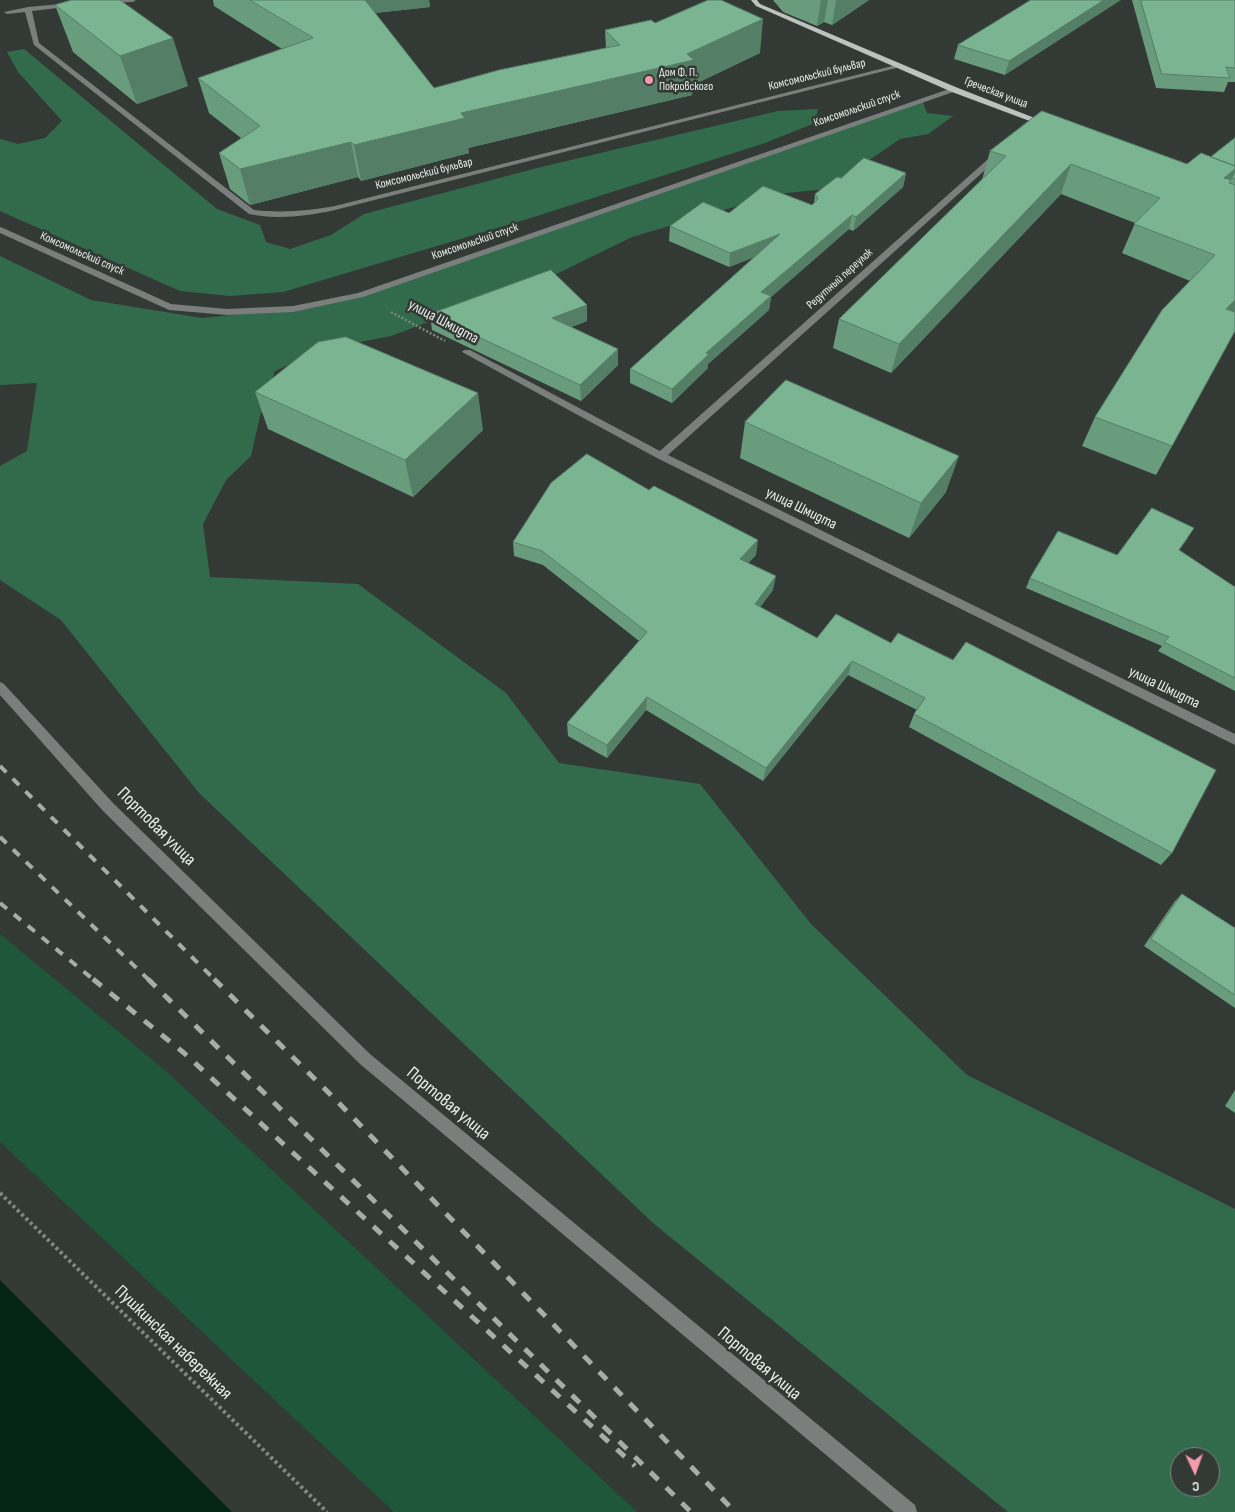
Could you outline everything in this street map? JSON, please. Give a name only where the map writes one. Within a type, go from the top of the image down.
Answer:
[{"type":"main road","name":"Греческая улица","points":[[754,0],[758,5],[955,90],[1054,128]]},
{"type":"street","points":[[94,4],[132,0]]},
{"type":"street","points":[[7,12],[85,4]]},
{"type":"street","name":"Комсомольский бульвар","points":[[28,10],[36,44],[252,212],[279,215],[302,214],[335,208],[900,66]]},
{"type":"street","name":"Комсомольский спуск","points":[[0,230],[169,307],[227,312],[293,309],[360,295],[955,90]]},
{"type":"street","points":[[1029,127],[1036,120]]},
{"type":"street","name":"Редутный переулок","points":[[661,456],[1007,147]]},
{"type":"street","name":"улица Шмидта","points":[[467,352],[661,456],[1235,740]]},
{"type":"street","name":"Портовая улица","points":[[0,687],[108,807],[365,1059],[908,1512]]},
{"type":"path","name":"улица Шмидта","points":[[360,295],[467,352]]},
{"type":"path","name":"Пушкинская набережная","points":[[0,1193],[327,1512]]},
{"type":"shaded area","points":[[24,49],[217,209],[260,225],[266,242],[290,249],[331,235],[364,214],[537,168],[778,111],[818,109],[815,123],[765,143],[537,216],[283,292],[230,296],[180,291],[0,211],[0,139],[18,144],[45,138],[62,121],[18,72],[7,52]]},
{"type":"shaded area","points":[[922,100],[927,113],[953,116],[928,134],[900,139],[827,189],[766,195],[734,207],[632,237],[499,302],[450,314],[391,336],[324,349],[275,371],[260,416],[251,456],[226,480],[203,524],[210,577],[358,584],[506,693],[559,763],[700,784],[811,924],[967,1075],[1235,1209],[1235,1512],[1008,1512],[653,1223],[199,793],[61,620],[0,580],[0,466],[27,451],[37,383],[0,385],[0,256],[91,300],[202,318],[293,309],[360,295]]},
{"type":"shaded area","points":[[0,934],[166,1071],[637,1512],[394,1512],[0,1142]]},
{"type":"shaded area","points":[[0,1280],[232,1512],[0,1512]]},
{"type":"building","points":[[72,0],[120,0],[173,38],[120,56],[55,5]]},
{"type":"building","points":[[250,0],[365,0],[434,88],[499,70],[620,45],[605,30],[651,20],[655,23],[708,0],[721,0],[763,19],[687,54],[694,60],[461,113],[465,118],[354,145],[351,142],[240,169],[219,153],[260,126],[198,78],[313,38]]},
{"type":"building","points":[[1031,0],[1104,0],[1009,61],[958,45]]},
{"type":"building","points":[[1141,0],[1235,0],[1235,68],[1226,67],[1230,78],[1162,74]]},
{"type":"building","points":[[1042,111],[1187,164],[1201,153],[1235,166],[1235,169],[1224,178],[1231,180],[1229,183],[1235,185],[1235,300],[1226,309],[1235,312],[1235,331],[1172,446],[1095,417],[1162,310],[1215,255],[1134,224],[1160,198],[1071,164],[899,344],[839,319],[1006,156],[990,151]]},
{"type":"building","points":[[1235,138],[1235,166],[1211,157]]},
{"type":"building","points":[[864,158],[906,173],[856,217],[852,215],[761,292],[771,296],[706,353],[709,354],[672,389],[630,369],[780,234],[730,253],[670,226],[703,202],[729,213],[763,186],[812,205],[818,199],[815,194],[837,177],[841,178]]},
{"type":"building","points":[[551,270],[587,305],[552,318],[618,349],[580,385],[430,314]]},
{"type":"building","points":[[346,337],[478,393],[405,460],[255,392],[318,342]]},
{"type":"building","points":[[786,380],[959,456],[921,503],[745,422]]},
{"type":"building","points":[[587,454],[649,490],[654,486],[758,540],[740,559],[776,576],[755,604],[817,638],[836,614],[891,643],[898,633],[953,660],[966,642],[1216,770],[1172,853],[914,714],[925,698],[852,661],[766,768],[647,697],[607,745],[567,723],[647,632],[542,551],[513,542],[551,483]]},
{"type":"building","points":[[1152,508],[1194,528],[1179,550],[1235,587],[1235,678],[1164,642],[1169,637],[1030,578],[1058,531],[1117,555]]},
{"type":"building","points":[[1182,894],[1235,928],[1235,995],[1151,939]]},
{"type":"railway","points":[[0,766],[215,980]]},
{"type":"railway","points":[[0,837],[149,980]]},
{"type":"railway","points":[[0,903],[94,980]]},
{"type":"railway","points":[[93,979],[184,1053],[635,1466]]},
{"type":"railway","points":[[148,979],[691,1512]]},
{"type":"railway","points":[[214,979],[334,1098],[735,1512]]},
{"type":"place","name":"Дом Ф. П. Покровского","points":[[649,80]]}]
